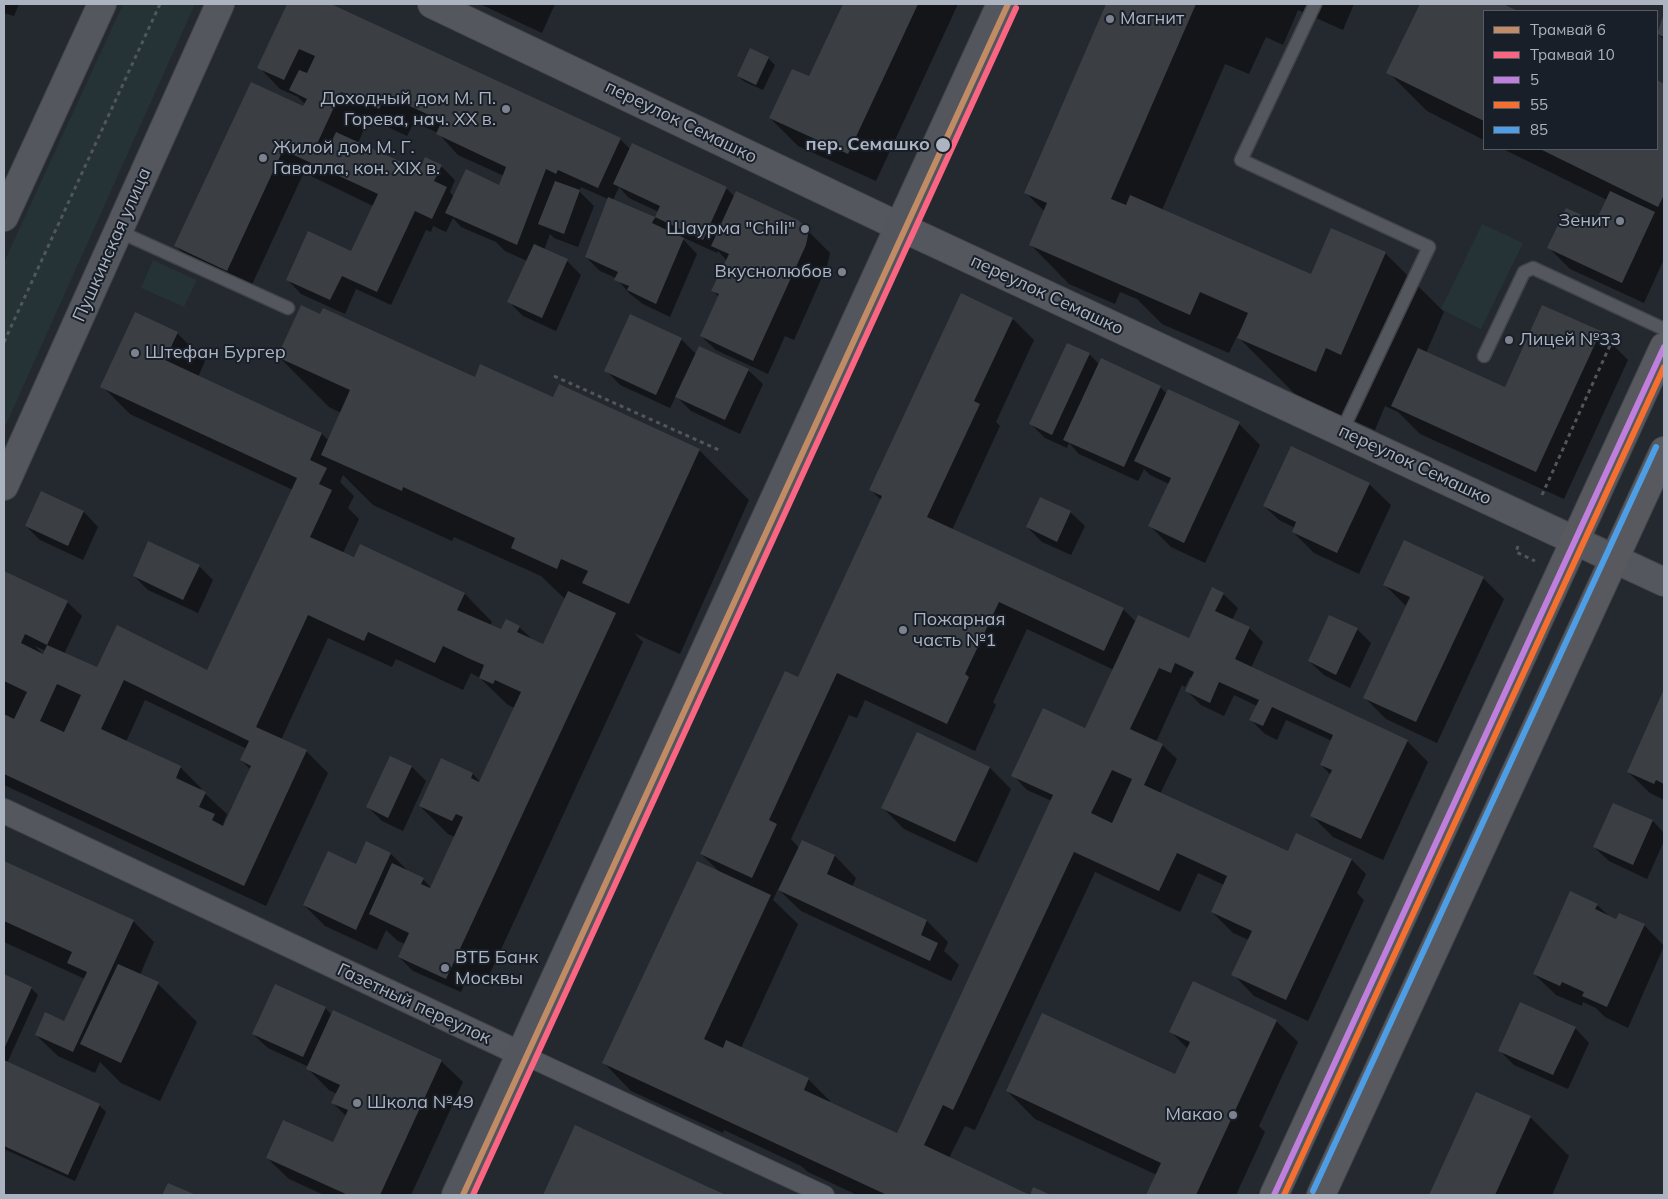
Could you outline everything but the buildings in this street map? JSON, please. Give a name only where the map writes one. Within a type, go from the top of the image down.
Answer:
[{"type":"main road","points":[[456,1195],[1000,4]]},
{"type":"main road","points":[[1274,1195],[1664,346]]},
{"type":"main road","points":[[1321,1195],[1664,452]]},
{"type":"street","points":[[4,217],[102,4]]},
{"type":"street","name":"Пушкинская улица","points":[[4,486],[220,4]]},
{"type":"street","name":"переулок Семашко","points":[[432,4],[898,226],[1531,518],[1664,582]]},
{"type":"street","name":"Газетный переулок","points":[[4,811],[519,1054],[825,1195]]},
{"type":"lane","points":[[1315,4],[1241,160],[1429,248],[1342,431]]},
{"type":"lane","points":[[118,231],[288,308]]},
{"type":"lane","points":[[1484,356],[1524,272],[1533,268],[1664,329]]},
{"type":"path","points":[[4,342],[160,4]]},
{"type":"path","points":[[1560,572],[1516,552],[1625,311]]},
{"type":"path","points":[[554,376],[720,450]]},
{"type":"shaded area","points":[[123,4],[195,4],[4,429],[4,262]]},
{"type":"shaded area","points":[[1482,224],[1523,243],[1481,329],[1441,309]]},
{"type":"shaded area","points":[[153,260],[197,280],[184,307],[141,288]]},
{"type":"tram line","name":"6","points":[[463,1195],[1008,4]]},
{"type":"tram line","name":"10","points":[[473,1195],[1016,8]]},
{"type":"transit line","name":"5","points":[[1274,1195],[1664,347]]},
{"type":"transit line","name":"55","points":[[1284,1195],[1664,367]]},
{"type":"transit line","name":"85","points":[[1313,1191],[1656,447]]},
{"type":"place","name":"Магнит","points":[[1110,19]]},
{"type":"place","name":"Доходный дом М. П. Горева, нач. ХХ в.","points":[[506,109]]},
{"type":"place","name":"пер. Семашко","points":[[943,145]]},
{"type":"place","name":"Жилой дом М. Г. Гавалла, кон. XIX в.","points":[[263,158]]},
{"type":"place","name":"Зенит","points":[[1620,221]]},
{"type":"place","name":"Шаурма \"Chili\"","points":[[805,229]]},
{"type":"place","name":"Вкуснолюбов","points":[[842,272]]},
{"type":"place","name":"Лицей №33","points":[[1509,340]]},
{"type":"place","name":"Штефан Бургер","points":[[135,353]]},
{"type":"place","name":"Пожарная часть №1","points":[[903,630]]},
{"type":"place","name":"ВТБ Банк Москвы","points":[[445,968]]},
{"type":"place","name":"Школа №49","points":[[357,1103]]},
{"type":"place","name":"Макао","points":[[1233,1115]]}]
